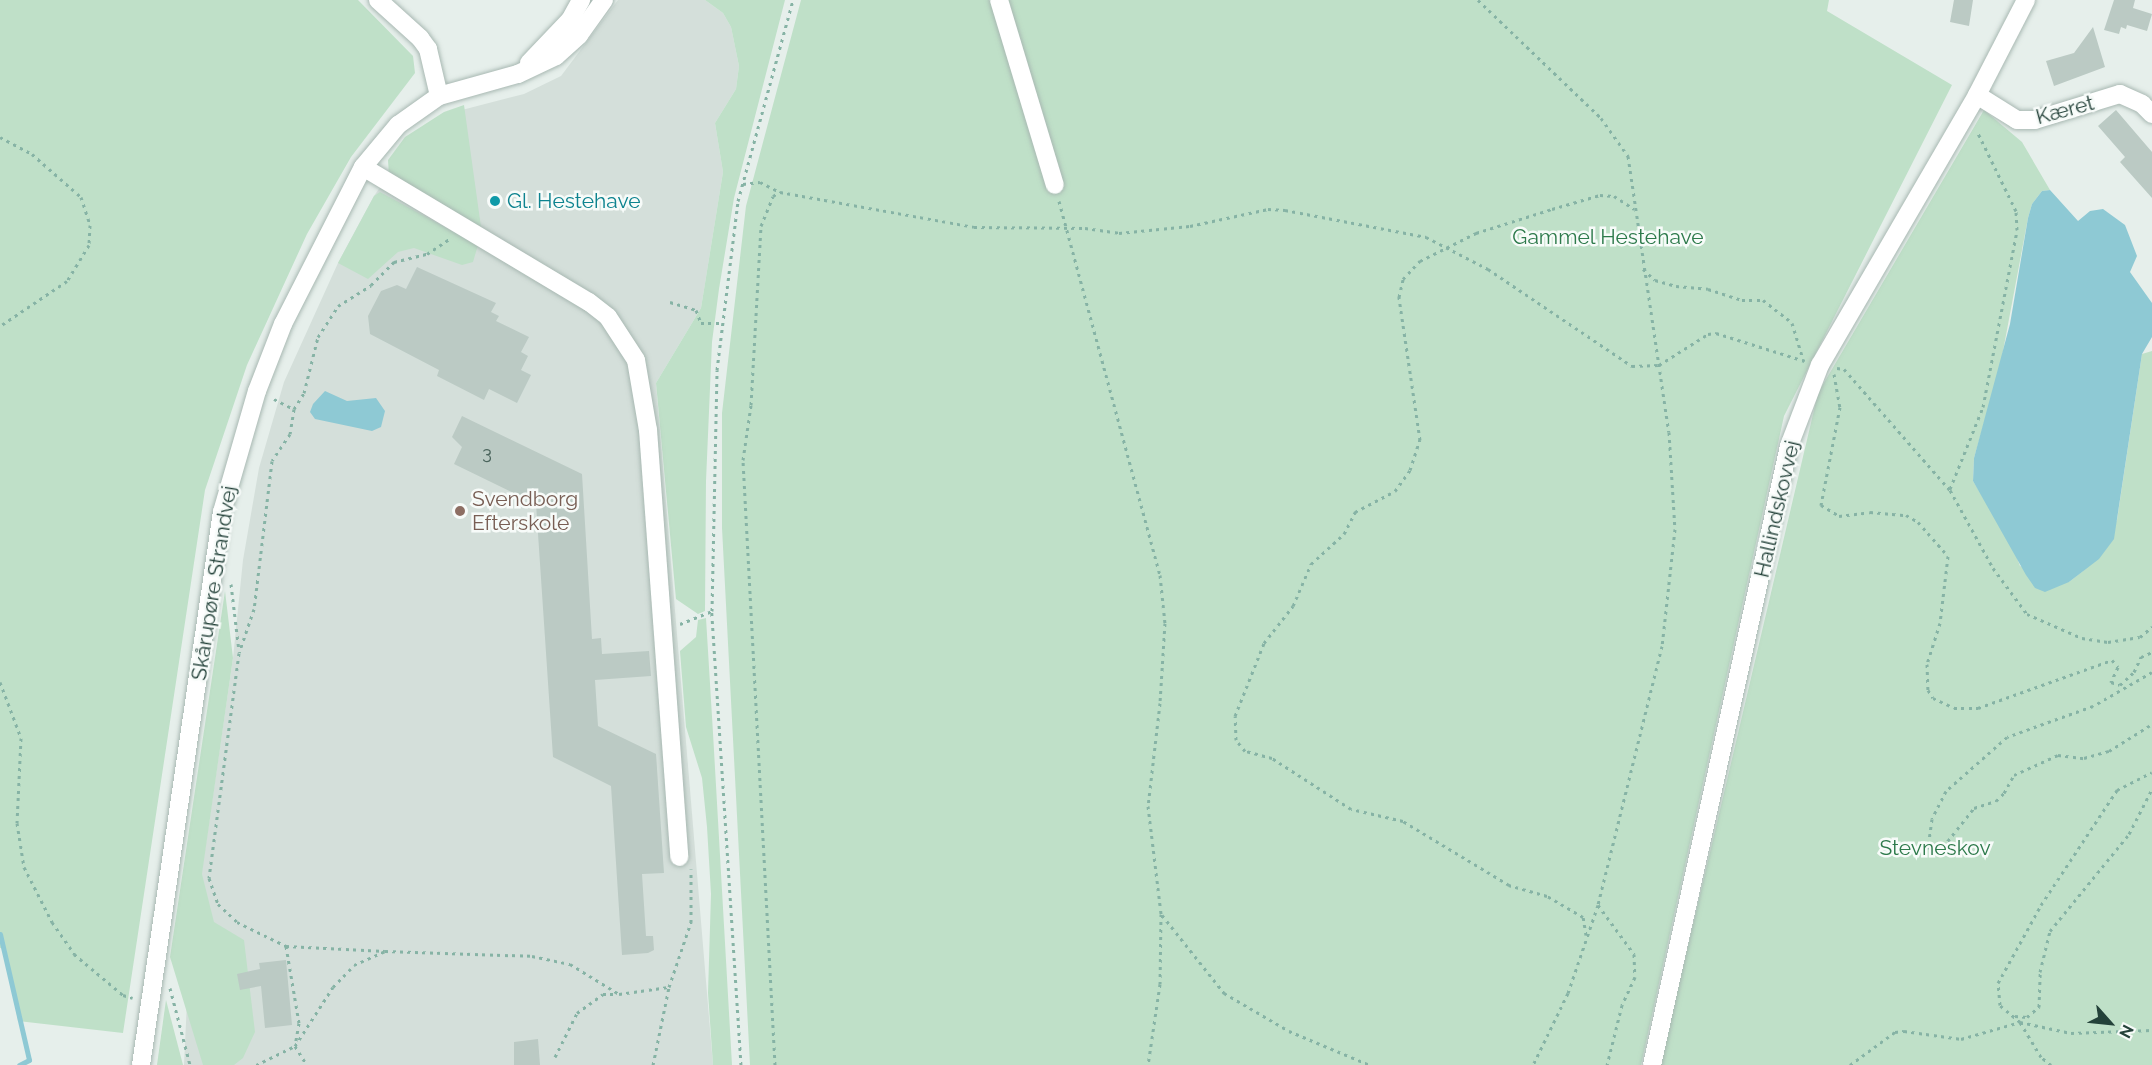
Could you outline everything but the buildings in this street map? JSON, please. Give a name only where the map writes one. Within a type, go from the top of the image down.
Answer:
[{"type":"street","points":[[378,0],[420,38],[428,49],[439,96]]},
{"type":"street","name":"Skårupøre Strandvej","points":[[518,74],[554,40],[581,0]]},
{"type":"street","name":"Skårupøre Strandvej","points":[[141,1065],[222,512],[257,391],[283,324],[363,167],[398,125],[439,96],[518,74],[556,56],[579,35],[603,0]]},
{"type":"street","points":[[999,0],[1055,185]]},
{"type":"street","name":"Hallindskovvej","points":[[1652,1065],[1789,446],[1812,363],[1982,98],[2026,0]]},
{"type":"street","name":"Kæret","points":[[1982,98],[2017,120],[2035,120],[2120,94],[2142,104],[2152,114]]},
{"type":"street","points":[[363,167],[589,302],[608,317],[636,360],[648,430],[679,856]]},
{"type":"path","points":[[741,1065],[712,611],[720,323],[743,184],[793,0]]},
{"type":"path","points":[[1478,0],[1601,118],[1628,156],[1670,442],[1675,529],[1673,571],[1662,646],[1598,905],[1568,993],[1533,1065]]},
{"type":"path","points":[[1950,490],[1983,407],[2017,230],[2016,211],[1977,131],[1982,98]]},
{"type":"path","points":[[0,137],[32,154],[81,197],[90,225],[89,245],[67,281],[0,326]]},
{"type":"path","points":[[743,184],[760,182],[780,192],[974,227],[1064,227],[1119,233],[1190,226],[1268,209],[1408,231],[1450,248],[1632,366],[1659,364],[1708,334],[1716,333],[1812,363],[1844,369],[1950,490],[1993,568],[2027,614],[2082,638],[2108,642],[2140,637],[2152,627]]},
{"type":"path","points":[[1055,185],[1064,227],[1160,575],[1165,623],[1160,703],[1148,806],[1161,914],[1160,984],[1148,1065]]},
{"type":"path","points":[[776,1065],[743,460],[751,405],[761,226],[768,202],[780,192]]},
{"type":"path","points":[[1586,935],[1583,916],[1555,900],[1509,885],[1403,821],[1351,808],[1272,758],[1245,751],[1236,740],[1235,716],[1248,675],[1263,643],[1293,606],[1306,570],[1344,534],[1355,512],[1395,491],[1410,471],[1420,440],[1400,286],[1420,261],[1476,233],[1600,195],[1614,196],[1634,209]]},
{"type":"path","points":[[460,225],[439,248],[394,262],[371,285],[338,306],[318,337],[304,393],[294,409],[290,434],[272,461],[254,609],[239,653],[209,878],[218,904],[237,922],[286,946],[532,956],[570,964],[619,994]]},
{"type":"path","points":[[1643,269],[1655,280],[1676,286],[1708,288],[1742,300],[1763,300],[1792,323],[1812,363],[1837,378],[1840,399],[1821,495],[1824,510],[1839,516],[1870,512],[1906,515],[1918,522],[1948,556],[1940,622],[1927,664],[1928,690],[1934,698],[1954,708],[1978,708],[2112,660],[2118,667],[2111,681],[2121,684],[2134,672],[2141,657],[2152,652]]},
{"type":"path","points":[[670,302],[696,310],[701,323],[720,323]]},
{"type":"path","points":[[257,391],[294,409]]},
{"type":"path","points":[[214,571],[230,576],[239,653]]},
{"type":"path","points":[[662,631],[712,611]]},
{"type":"path","points":[[2152,672],[2093,706],[2007,737],[1946,791],[1932,819],[1928,847],[1936,852],[1943,847],[1974,808],[1996,801],[2004,793],[2014,775],[2058,755],[2084,758],[2109,751],[2152,724]]},
{"type":"path","points":[[0,682],[21,738],[17,823],[24,867],[52,922],[74,954],[123,995],[151,1003]]},
{"type":"path","points":[[2051,1065],[2041,1057],[2020,1022],[2000,1005],[1998,984],[2011,956],[2117,790],[2152,772]]},
{"type":"path","points":[[2013,1016],[2027,1017],[2038,1007],[2040,972],[2050,931],[2129,834],[2152,789]]},
{"type":"path","points":[[653,1065],[669,987],[691,922],[691,869],[679,856]]},
{"type":"path","points":[[1598,905],[1634,954],[1635,977],[1622,1005],[1607,1065]]},
{"type":"path","points":[[1161,914],[1224,993],[1289,1031],[1370,1065]]},
{"type":"path","points":[[286,946],[299,1023],[295,1046],[307,1065]]},
{"type":"path","points":[[256,1065],[295,1046],[333,987],[354,965],[385,951]]},
{"type":"path","points":[[155,978],[166,982],[171,990],[190,1065]]},
{"type":"path","points":[[555,1057],[577,1012],[603,994],[669,987]]},
{"type":"path","points":[[1850,1065],[1895,1032],[1962,1039],[2020,1022],[2071,1033],[2152,1030]]},
{"type":"shaded area","name":"Svendborg Efterskole","points":[[618,0],[705,0],[723,13],[731,27],[739,66],[736,89],[715,123],[723,172],[701,308],[656,383],[713,1065],[184,1065],[189,959],[233,658],[243,560],[259,468],[284,382],[338,263],[374,196],[418,132],[458,111],[524,94],[561,76]]},
{"type":"green space","points":[[0,0],[358,0],[413,56],[415,73],[351,157],[307,234],[247,365],[205,490],[123,1033],[18,1021],[6,949],[0,948]]},
{"type":"green space","points":[[705,0],[785,0],[734,198],[719,289],[712,342],[706,481],[705,611],[698,614],[676,599],[656,383],[701,308],[723,172],[715,123],[736,89],[739,66],[731,27],[723,13]]},
{"type":"green space","name":"Gammel Hestehave","points":[[801,0],[1829,0],[1827,11],[1952,85],[1784,416],[1641,1065],[750,1065],[722,528],[722,413],[746,206]]},
{"type":"green space","points":[[464,105],[481,227],[389,177],[388,160],[405,137],[444,112]]},
{"type":"green space","name":"Stevneskov","points":[[1984,110],[2022,142],[2050,190],[2042,191],[2032,204],[2028,218],[2000,367],[1974,458],[1973,481],[2013,547],[2020,566],[2069,582],[2083,571],[2117,520],[2142,354],[2152,351],[2152,1065],[1660,1065],[1818,393]]},
{"type":"green space","points":[[380,192],[478,245],[473,262],[462,265],[414,248],[398,252],[368,279],[338,263],[374,196]]},
{"type":"green space","points":[[225,591],[233,658],[202,874],[214,922],[244,940],[255,1032],[243,1058],[234,1065],[203,1065],[170,957]]},
{"type":"green space","points":[[706,618],[732,1065],[713,1065],[708,993],[711,894],[707,827],[702,778],[686,727],[680,651],[696,637],[698,620]]},
{"type":"green space","points":[[166,1000],[183,1065],[157,1065]]},
{"type":"water","points":[[2050,190],[2078,221],[2090,211],[2103,209],[2125,225],[2137,256],[2130,272],[2152,303],[2152,337],[2142,354],[2114,539],[2099,559],[2069,582],[2045,592],[2035,588],[2026,575],[1973,481],[1974,458],[2010,324],[2028,218],[2032,204],[2042,191]]},
{"type":"water","points":[[325,391],[347,401],[376,398],[385,411],[381,427],[372,431],[315,419],[310,412],[313,404]]},
{"type":"waterway","points":[[0,934],[29,1060],[19,1065]]},
{"type":"place","name":"Gl. Hestehave","points":[[495,201]]},
{"type":"place","name":"Svendborg Efterskole","points":[[460,511]]}]
